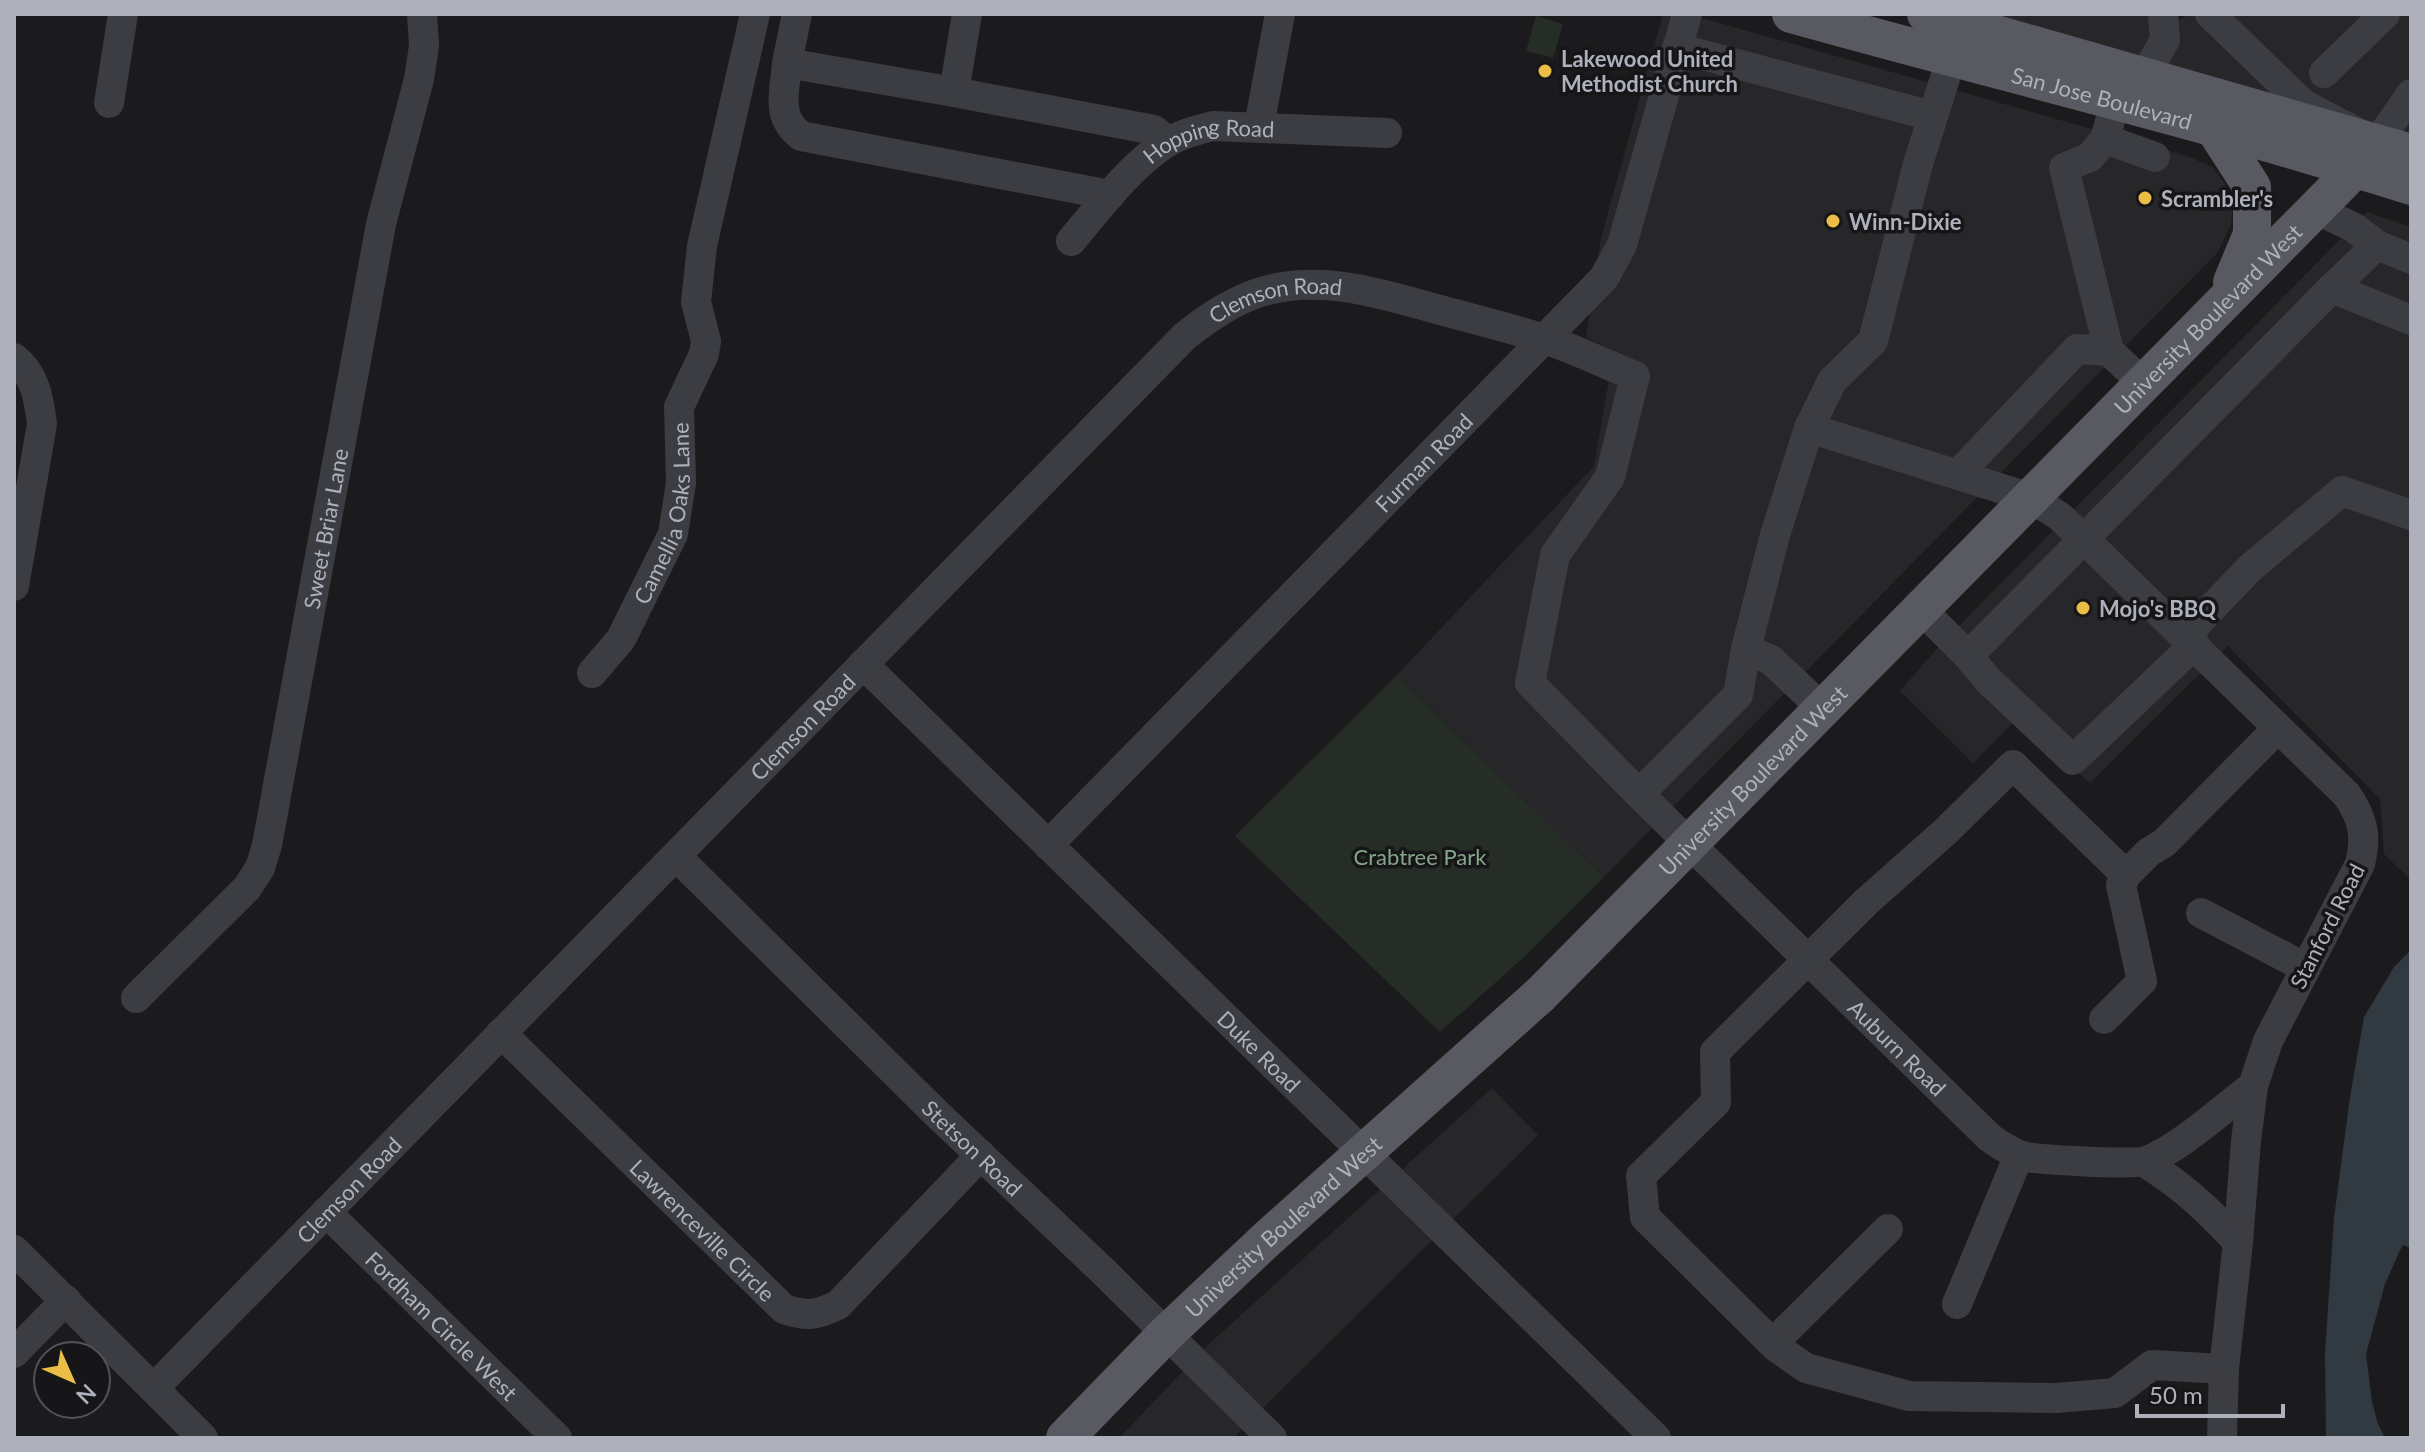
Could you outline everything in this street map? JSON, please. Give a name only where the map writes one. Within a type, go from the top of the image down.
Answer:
[{"type":"main road","name":"San Jose Boulevard","points":[[1791,14],[1951,59],[2130,88],[2214,128],[2381,155]]},
{"type":"main road","name":"San Jose Boulevard","points":[[1926,14],[2130,88],[2381,155],[2411,186]]},
{"type":"main road","points":[[2214,128],[2252,187],[2252,234],[2225,300]]},
{"type":"main road","name":"University Boulevard West","points":[[1065,1438],[1166,1334],[1268,1238],[1541,994],[2315,209],[2381,155]]},
{"type":"street","points":[[109,103],[123,14]]},
{"type":"street","name":"Sweet Briar Lane","points":[[136,998],[247,888],[255,879],[263,857],[295,701],[381,224],[419,79],[424,46],[422,14]]},
{"type":"street","name":"Camellia Oaks Lane","points":[[592,673],[621,639],[673,534],[681,483],[679,407],[704,354],[706,341],[696,302],[702,246],[755,14]]},
{"type":"street","points":[[797,14],[787,63],[784,115],[790,128],[801,136],[1110,195]]},
{"type":"street","points":[[954,92],[967,14]]},
{"type":"street","points":[[1259,126],[1280,14]]},
{"type":"street","name":"Furman Road","points":[[1048,845],[1596,287],[1617,257],[1687,14]]},
{"type":"street","points":[[2143,383],[2109,351],[2064,168],[2090,157],[2105,139],[2130,88],[2165,40],[2163,14]]},
{"type":"street","points":[[2324,73],[2385,14]]},
{"type":"street","points":[[2213,15],[2303,104],[2381,155]]},
{"type":"street","points":[[1677,48],[1932,116]]},
{"type":"street","points":[[1639,794],[1738,695],[1746,649],[1775,535],[1809,428],[1832,381],[1873,341],[1932,116],[1951,59]]},
{"type":"street","points":[[787,63],[1154,130],[1168,142]]},
{"type":"street","name":"University Boulevard West","points":[[2381,155],[2411,94]]},
{"type":"street","name":"Hopping Road","points":[[1071,241],[1110,195],[1151,155],[1168,142],[1188,133],[1213,126],[1259,126],[1387,133]]},
{"type":"street","points":[[2105,139],[2155,157]]},
{"type":"street","points":[[2315,209],[2353,227],[2377,245],[2411,259]]},
{"type":"street","points":[[1968,656],[2377,245]]},
{"type":"street","name":"Clemson Road","points":[[154,1388],[1185,336],[1207,318],[1240,300],[1291,286],[1321,284],[1351,287],[1544,339],[1635,376],[1610,477],[1555,555],[1530,683],[1639,794]]},
{"type":"street","points":[[2332,288],[2411,320]]},
{"type":"street","points":[[1958,474],[2077,349],[2109,351]]},
{"type":"street","points":[[14,358],[32,381],[39,399],[42,424],[14,586]]},
{"type":"street","name":"Stanford Road","points":[[1809,428],[2031,498],[2059,516],[2347,795],[2358,813],[2364,846],[2360,864],[2268,1041],[2253,1086],[2224,1369],[2222,1438]]},
{"type":"street","points":[[1921,609],[1988,680],[2073,760],[2190,640],[2249,569],[2342,491],[2411,515]]},
{"type":"street","points":[[1746,649],[1771,660],[1823,709]]},
{"type":"street","name":"Duke Road","points":[[863,664],[1656,1438]]},
{"type":"street","points":[[2104,1019],[2142,981],[2121,885],[2126,875],[2149,852],[2164,843],[2278,728]]},
{"type":"street","points":[[2126,875],[2013,765],[1946,831],[1866,902],[1715,1052],[1716,1102],[1641,1176],[1645,1217],[1773,1343],[1806,1368],[1909,1396],[2056,1398],[2115,1393],[2152,1365],[2224,1369]]},
{"type":"street","name":"Auburn Road","points":[[1639,794],[1990,1138],[2019,1155],[2039,1159],[2144,1162]]},
{"type":"street","name":"Stetson Road","points":[[676,856],[1272,1438]]},
{"type":"street","points":[[2201,913],[2306,968]]},
{"type":"street","name":"Lawrenceville Circle","points":[[501,1033],[784,1309],[799,1315],[818,1314],[838,1305],[981,1155]]},
{"type":"street","points":[[2144,1162],[2176,1145],[2253,1086]]},
{"type":"street","points":[[1957,1304],[2019,1155]]},
{"type":"street","points":[[2144,1162],[2201,1202],[2238,1242]]},
{"type":"street","name":"Fordham Circle West","points":[[326,1212],[557,1438]]},
{"type":"street","points":[[1773,1343],[1888,1229]]},
{"type":"street","points":[[14,1250],[203,1438]]},
{"type":"street","points":[[14,1353],[66,1300]]},
{"type":"shaded area","points":[[1663,14],[1688,14],[2187,156],[2213,167],[2233,196],[2231,225],[2218,252],[1604,877],[1396,676],[1594,466],[1614,351],[1586,337],[1601,238]]},
{"type":"shaded area","points":[[1979,14],[2174,14],[2180,20],[2188,14],[2411,14],[2411,150]]},
{"type":"shaded area","points":[[2367,212],[2411,227],[2411,880],[2384,854],[2380,799],[2228,646],[2090,783],[2017,719],[1973,763],[1900,691],[1940,645]]},
{"type":"shaded area","points":[[2411,950],[2411,1248],[2403,1245],[2385,1284],[2366,1354],[2372,1402],[2385,1438],[2326,1438],[2325,1353],[2334,1218],[2350,1097],[2364,1017],[2394,967]]},
{"type":"shaded area","points":[[1492,1088],[1538,1135],[1233,1438],[1119,1438],[1209,1344]]},
{"type":"green space","points":[[1536,16],[1563,24],[1553,58],[1526,51]]},
{"type":"green space","name":"Crabtree Park","points":[[1396,676],[1604,877],[1522,959],[1440,1032],[1235,836]]},
{"type":"place","name":"Lakewood United Methodist Church","points":[[1545,71]]},
{"type":"place","name":"Scrambler's","points":[[2145,198]]},
{"type":"place","name":"Winn-Dixie","points":[[1833,221]]},
{"type":"place","name":"Mojo's BBQ","points":[[2083,608]]}]
